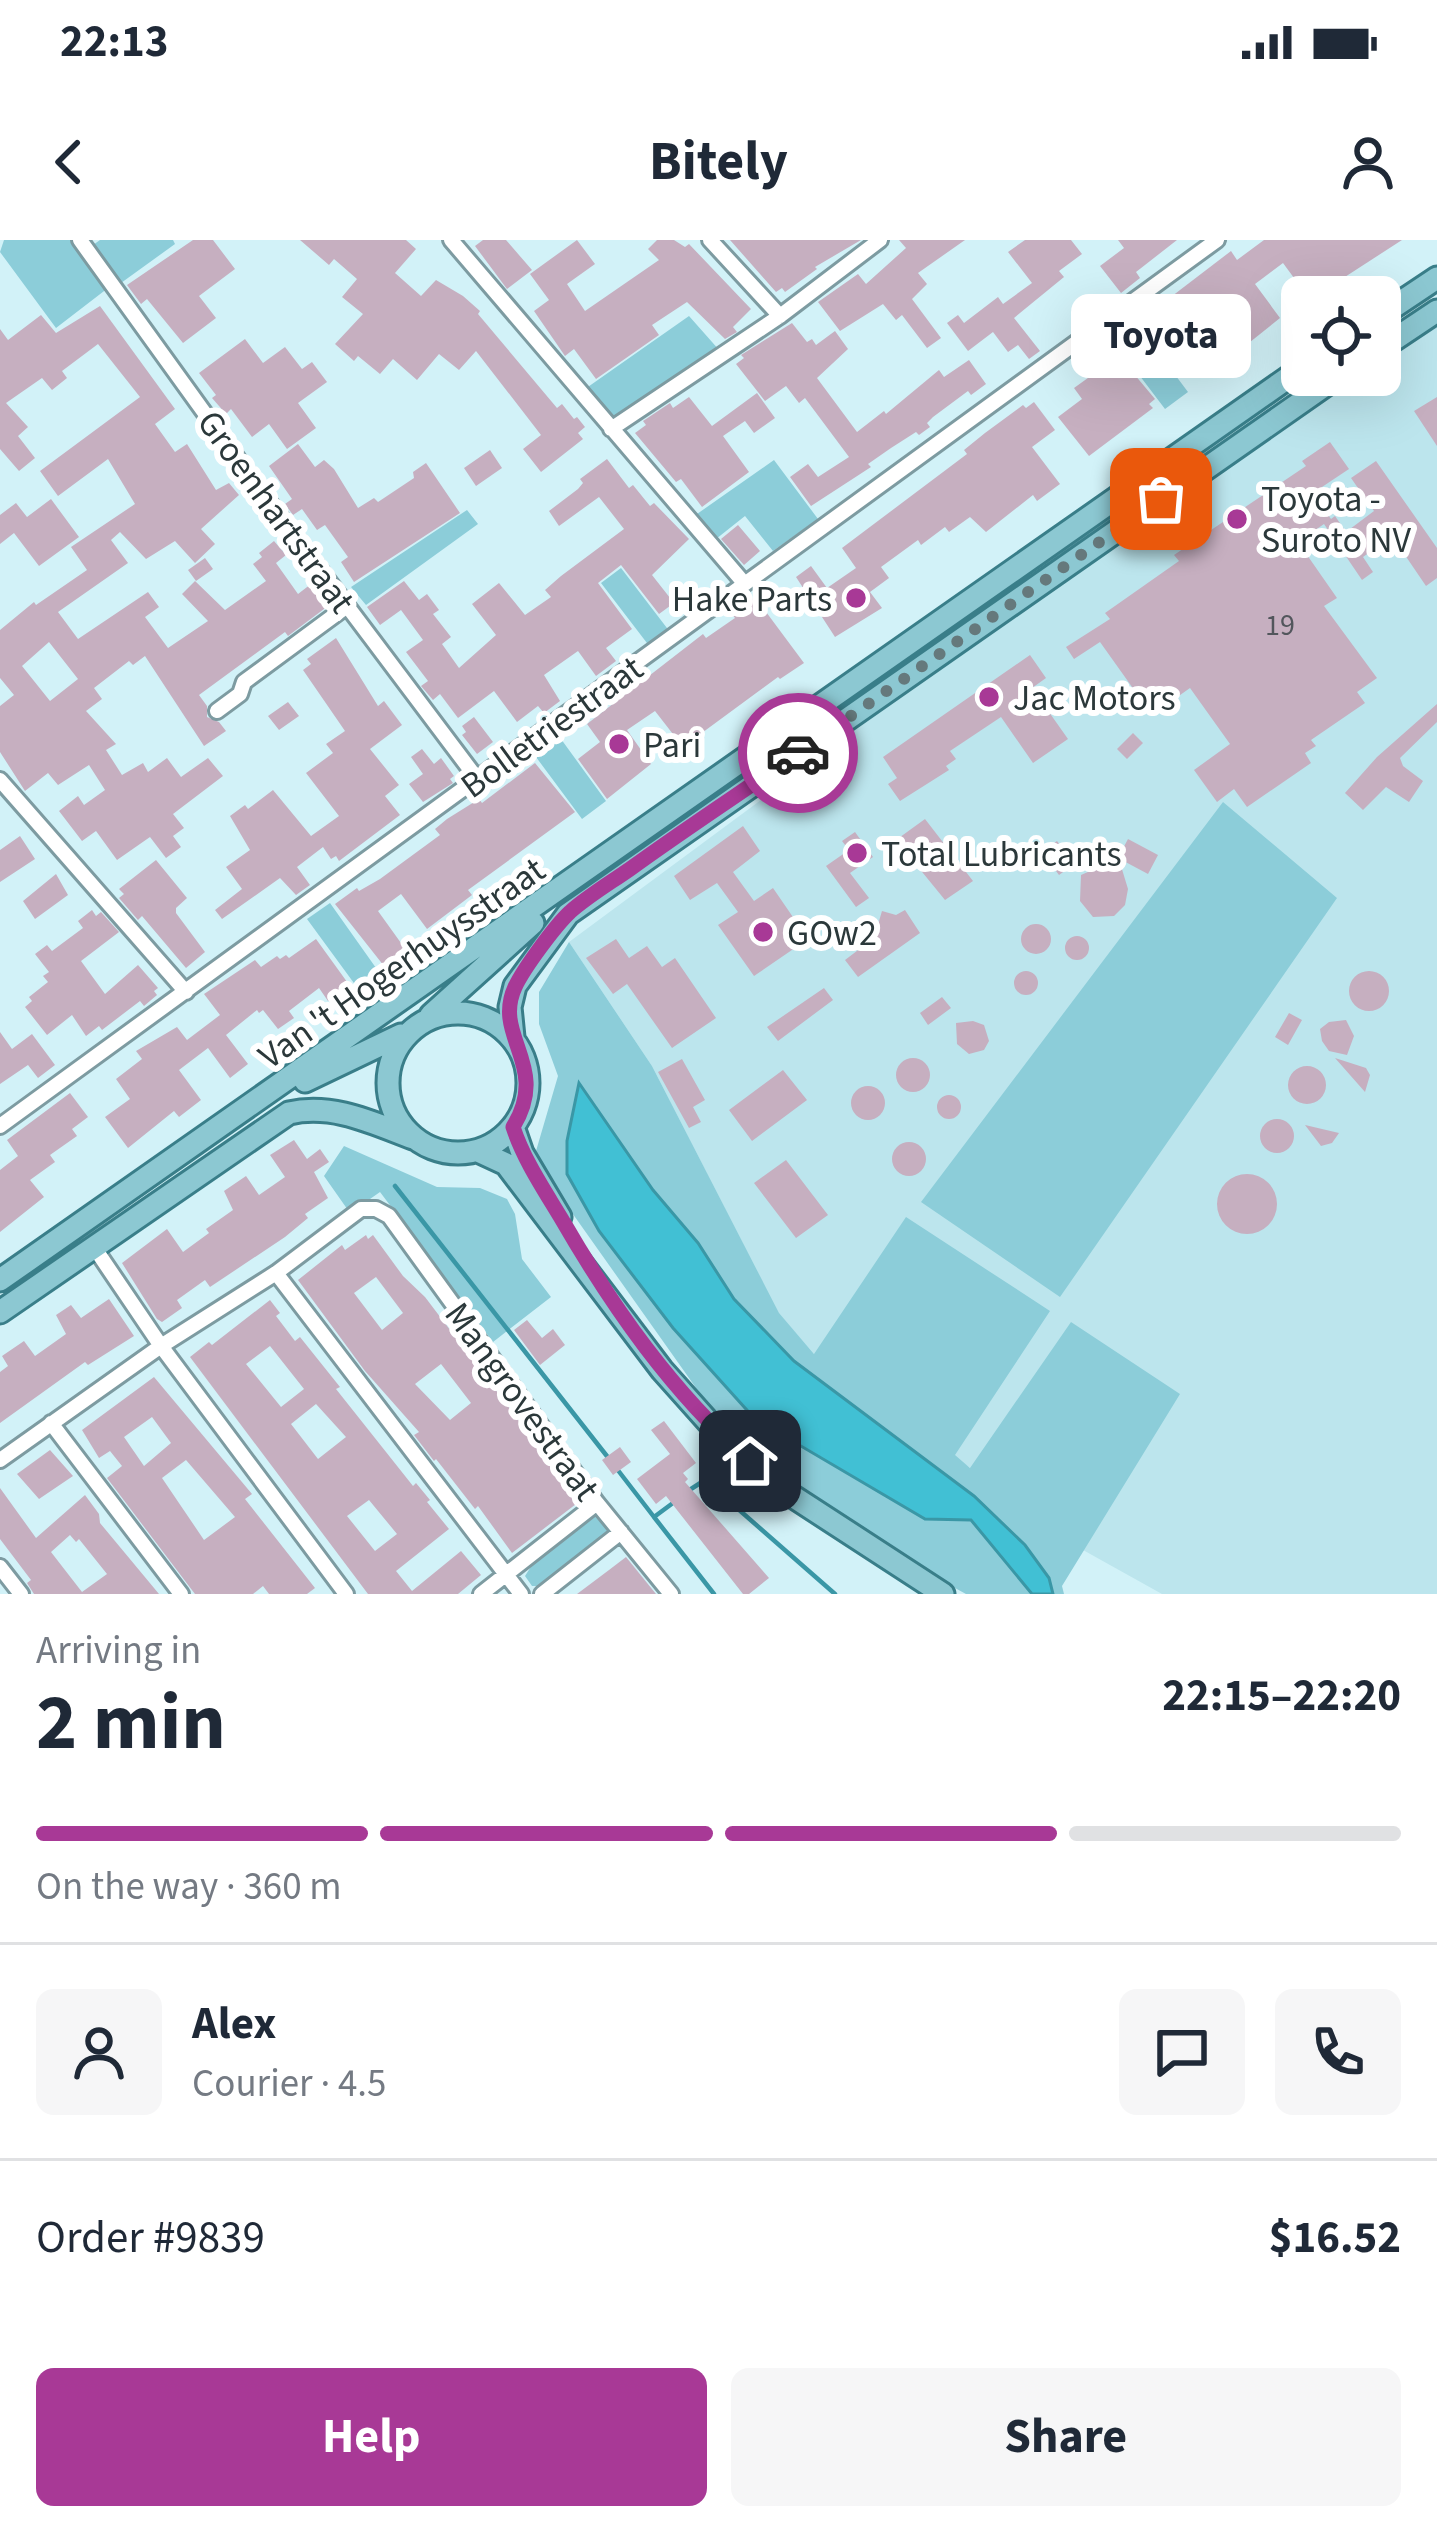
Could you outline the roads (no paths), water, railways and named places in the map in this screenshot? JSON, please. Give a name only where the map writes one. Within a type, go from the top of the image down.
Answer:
[{"type":"main road","points":[[1401,302],[1437,278]]},
{"type":"main road","points":[[1401,335],[1437,311]]},
{"type":"main road","name":"Van 't Hogerhuysstraat","points":[[0,1280],[1281,383]]},
{"type":"main road","name":"Van 't Hogerhuysstraat","points":[[513,1037],[510,1006],[515,986],[568,914],[1310,396]]},
{"type":"main road","name":"Van 't Hogerhuysstraat","points":[[266,1097],[376,1049],[423,1020],[524,932],[574,881]]},
{"type":"main road","points":[[474,1014],[513,1037],[526,1067],[528,1088],[524,1109],[497,1142],[478,1150],[444,1152],[413,1138],[399,1122],[389,1102],[390,1060],[400,1041],[423,1020],[474,1014]]},
{"type":"main road","name":"Van 't Hogerhuysstraat","points":[[0,1312],[289,1114],[311,1108],[346,1114],[413,1138]]},
{"type":"main road","points":[[513,1127],[522,1153],[600,1285]]},
{"type":"main road","points":[[478,1150],[506,1164],[662,1370],[720,1435],[780,1488],[943,1594]]},
{"type":"street","name":"Groenhartstraat","points":[[80,240],[478,781]]},
{"type":"street","points":[[451,240],[744,583]]},
{"type":"street","points":[[710,240],[780,316]]},
{"type":"street","points":[[611,429],[780,316],[880,240]]},
{"type":"street","name":"Bolletriestraat","points":[[0,1126],[1217,240]]},
{"type":"street","points":[[217,711],[240,694],[244,682],[347,607]]},
{"type":"street","points":[[0,780],[186,992]]},
{"type":"street","name":"Mangrovestraat","points":[[276,1273],[361,1208],[389,1216],[597,1503],[671,1594]]},
{"type":"street","points":[[94,1247],[160,1346],[346,1594]]},
{"type":"street","points":[[0,1460],[160,1346],[276,1273],[521,1594]]},
{"type":"street","points":[[51,1423],[181,1594]]},
{"type":"street","points":[[481,1594],[597,1503]]},
{"type":"street","points":[[542,1594],[621,1532]]},
{"type":"street","points":[[0,1567],[21,1594]]},
{"type":"waterway","points":[[395,1186],[610,1460]]},
{"type":"waterway","points":[[617,1469],[654,1517]]},
{"type":"waterway","points":[[691,1489],[705,1480],[835,1594]]},
{"type":"waterway","points":[[677,1500],[654,1517],[714,1594]]},
{"type":"place","name":"Toyota","points":[[1161,499]]},
{"type":"place","name":"Toyota - Suroto NV","points":[[1237,519]]},
{"type":"place","name":"Hake Parts","points":[[856,598]]},
{"type":"place","name":"Jac Motors","points":[[989,697]]},
{"type":"place","name":"Pari","points":[[619,744]]},
{"type":"place","name":"Total Lubricants","points":[[857,853]]},
{"type":"place","name":"GOw2","points":[[763,932]]}]
